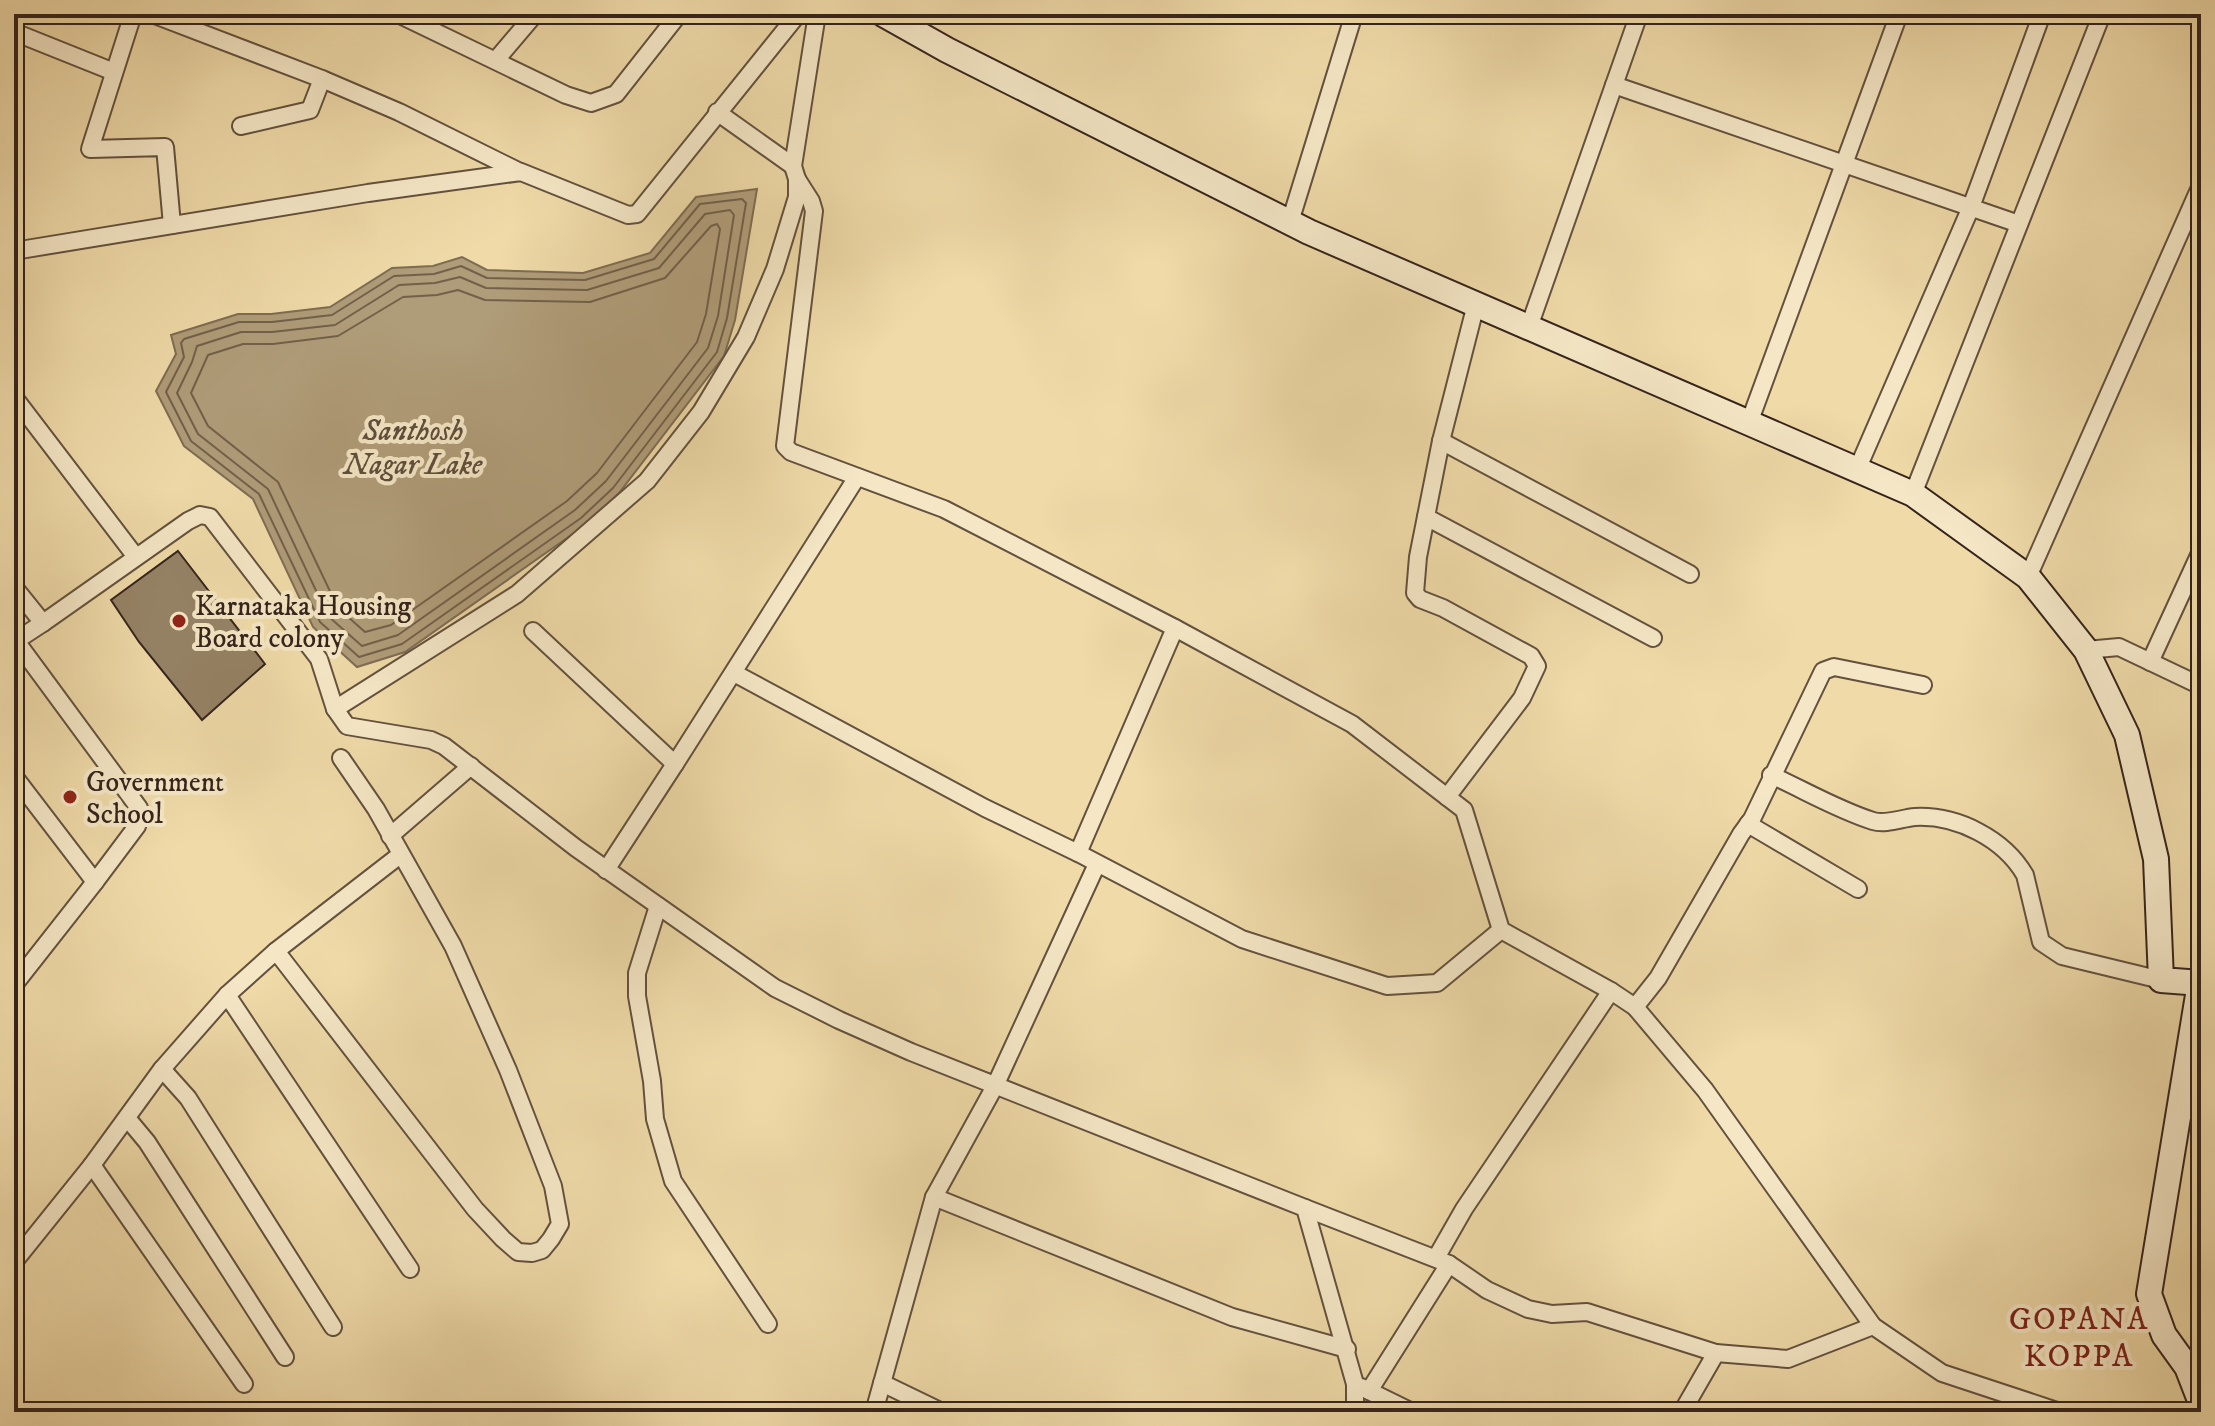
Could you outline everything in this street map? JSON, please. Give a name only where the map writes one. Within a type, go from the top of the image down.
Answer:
[{"type":"street","points":[[133,14],[90,149],[165,147],[172,225]]},
{"type":"street","points":[[152,14],[322,79],[399,112],[521,172],[628,215],[637,214],[798,14]]},
{"type":"street","points":[[398,14],[566,95],[591,103],[616,94],[679,14]]},
{"type":"street","points":[[496,60],[535,14]]},
{"type":"street","points":[[335,709],[517,594],[647,481],[701,412],[746,337],[775,269],[797,197],[795,172],[817,14]]},
{"type":"street","points":[[883,14],[947,50],[1290,222],[1913,494],[2028,577],[2086,650],[2127,735],[2156,859],[2161,980]]},
{"type":"street","points":[[1290,222],[1354,14]]},
{"type":"street","points":[[1529,327],[1639,14]]},
{"type":"street","points":[[1857,470],[1971,207],[2042,14]]},
{"type":"street","points":[[1913,494],[2102,14]]},
{"type":"street","points":[[1749,423],[1846,163],[1896,15]]},
{"type":"street","points":[[14,32],[114,72]]},
{"type":"street","points":[[241,126],[310,110],[322,79]]},
{"type":"street","points":[[1614,85],[2019,224]]},
{"type":"street","points":[[717,112],[795,172],[814,211],[785,446],[791,452],[944,509],[1175,628],[1352,724],[1464,810],[1501,930],[1635,1007],[1705,1090],[1873,1326],[1942,1373],[2060,1412]]},
{"type":"street","points":[[14,251],[368,193],[521,172]]},
{"type":"street","points":[[2028,577],[2201,185]]},
{"type":"street","points":[[1447,797],[1522,698],[1537,666],[1531,656],[1417,596],[1414,585],[1441,441],[1476,304]]},
{"type":"street","points":[[14,397],[136,557]]},
{"type":"street","points":[[1441,441],[1690,574]]},
{"type":"street","points":[[606,870],[857,477]]},
{"type":"street","points":[[14,985],[137,826],[140,816],[139,808],[15,641],[200,515],[210,517],[319,659],[335,709],[347,726],[431,740],[471,766],[606,870],[775,988],[839,1020],[995,1086],[1443,1261],[1487,1290],[1528,1309],[1552,1314],[1587,1312],[1716,1353],[1788,1359],[1873,1326]]},
{"type":"street","points":[[1426,517],[1653,638]]},
{"type":"street","points":[[2150,662],[2201,551]]},
{"type":"street","points":[[14,587],[43,623]]},
{"type":"street","points":[[1078,853],[1175,628]]},
{"type":"street","points":[[533,631],[675,764]]},
{"type":"street","points":[[2086,650],[2119,647],[2201,686]]},
{"type":"street","points":[[1635,1007],[1658,978],[1748,824],[1821,674],[1827,668],[1834,667],[1923,685]]},
{"type":"street","points":[[734,673],[985,808],[1242,939],[1387,986],[1437,983],[1501,930]]},
{"type":"street","points":[[276,951],[475,1209],[518,1252],[542,1250],[560,1224],[553,1186],[508,1070],[453,946],[376,809],[341,758]]},
{"type":"street","points":[[390,836],[471,766]]},
{"type":"street","points":[[1771,775],[1874,821],[1919,817],[1965,825],[1995,843],[2019,866],[2025,875],[2041,942],[2050,949],[2062,956],[2161,980],[2201,983],[2149,1294],[2164,1335],[2187,1367],[2201,1403]]},
{"type":"street","points":[[14,776],[95,882]]},
{"type":"street","points":[[1748,824],[1858,889]]},
{"type":"street","points":[[14,1262],[92,1165],[162,1069],[227,995],[276,951],[400,855]]},
{"type":"street","points":[[874,1412],[934,1197],[995,1086],[1097,864]]},
{"type":"street","points":[[658,906],[637,973],[637,996],[652,1081],[655,1119],[673,1181],[768,1324]]},
{"type":"street","points":[[1355,1412],[1362,1388],[1443,1261],[1464,1209],[1611,991]]},
{"type":"street","points":[[227,995],[410,1269]]},
{"type":"street","points":[[162,1069],[188,1098],[333,1327]]},
{"type":"street","points":[[127,1118],[147,1142],[285,1357]]},
{"type":"street","points":[[92,1165],[244,1384]]},
{"type":"street","points":[[934,1197],[1232,1317],[1347,1349]]},
{"type":"street","points":[[1305,1208],[1347,1349],[1362,1388],[1412,1412]]},
{"type":"street","points":[[1682,1412],[1716,1353]]},
{"type":"street","points":[[882,1383],[942,1412]]},
{"type":"water","name":"Santhosh Nagar Lake","points":[[757,189],[735,320],[724,356],[619,493],[587,524],[405,652],[357,667],[313,627],[253,499],[184,446],[156,391],[176,354],[171,335],[238,314],[271,314],[330,307],[392,268],[433,266],[462,257],[487,270],[583,273],[650,253],[696,197]]},
{"type":"building","name":"Karnataka Housing Board colony","points":[[178,551],[265,664],[202,720],[139,642],[111,600]]},
{"type":"place","name":"Karnataka Housing Board colony","points":[[179,621]]},
{"type":"place","name":"Government School","points":[[70,797]]},
{"type":"district","name":"GOPANA KOPPA","points":[[2079,1336]]}]
